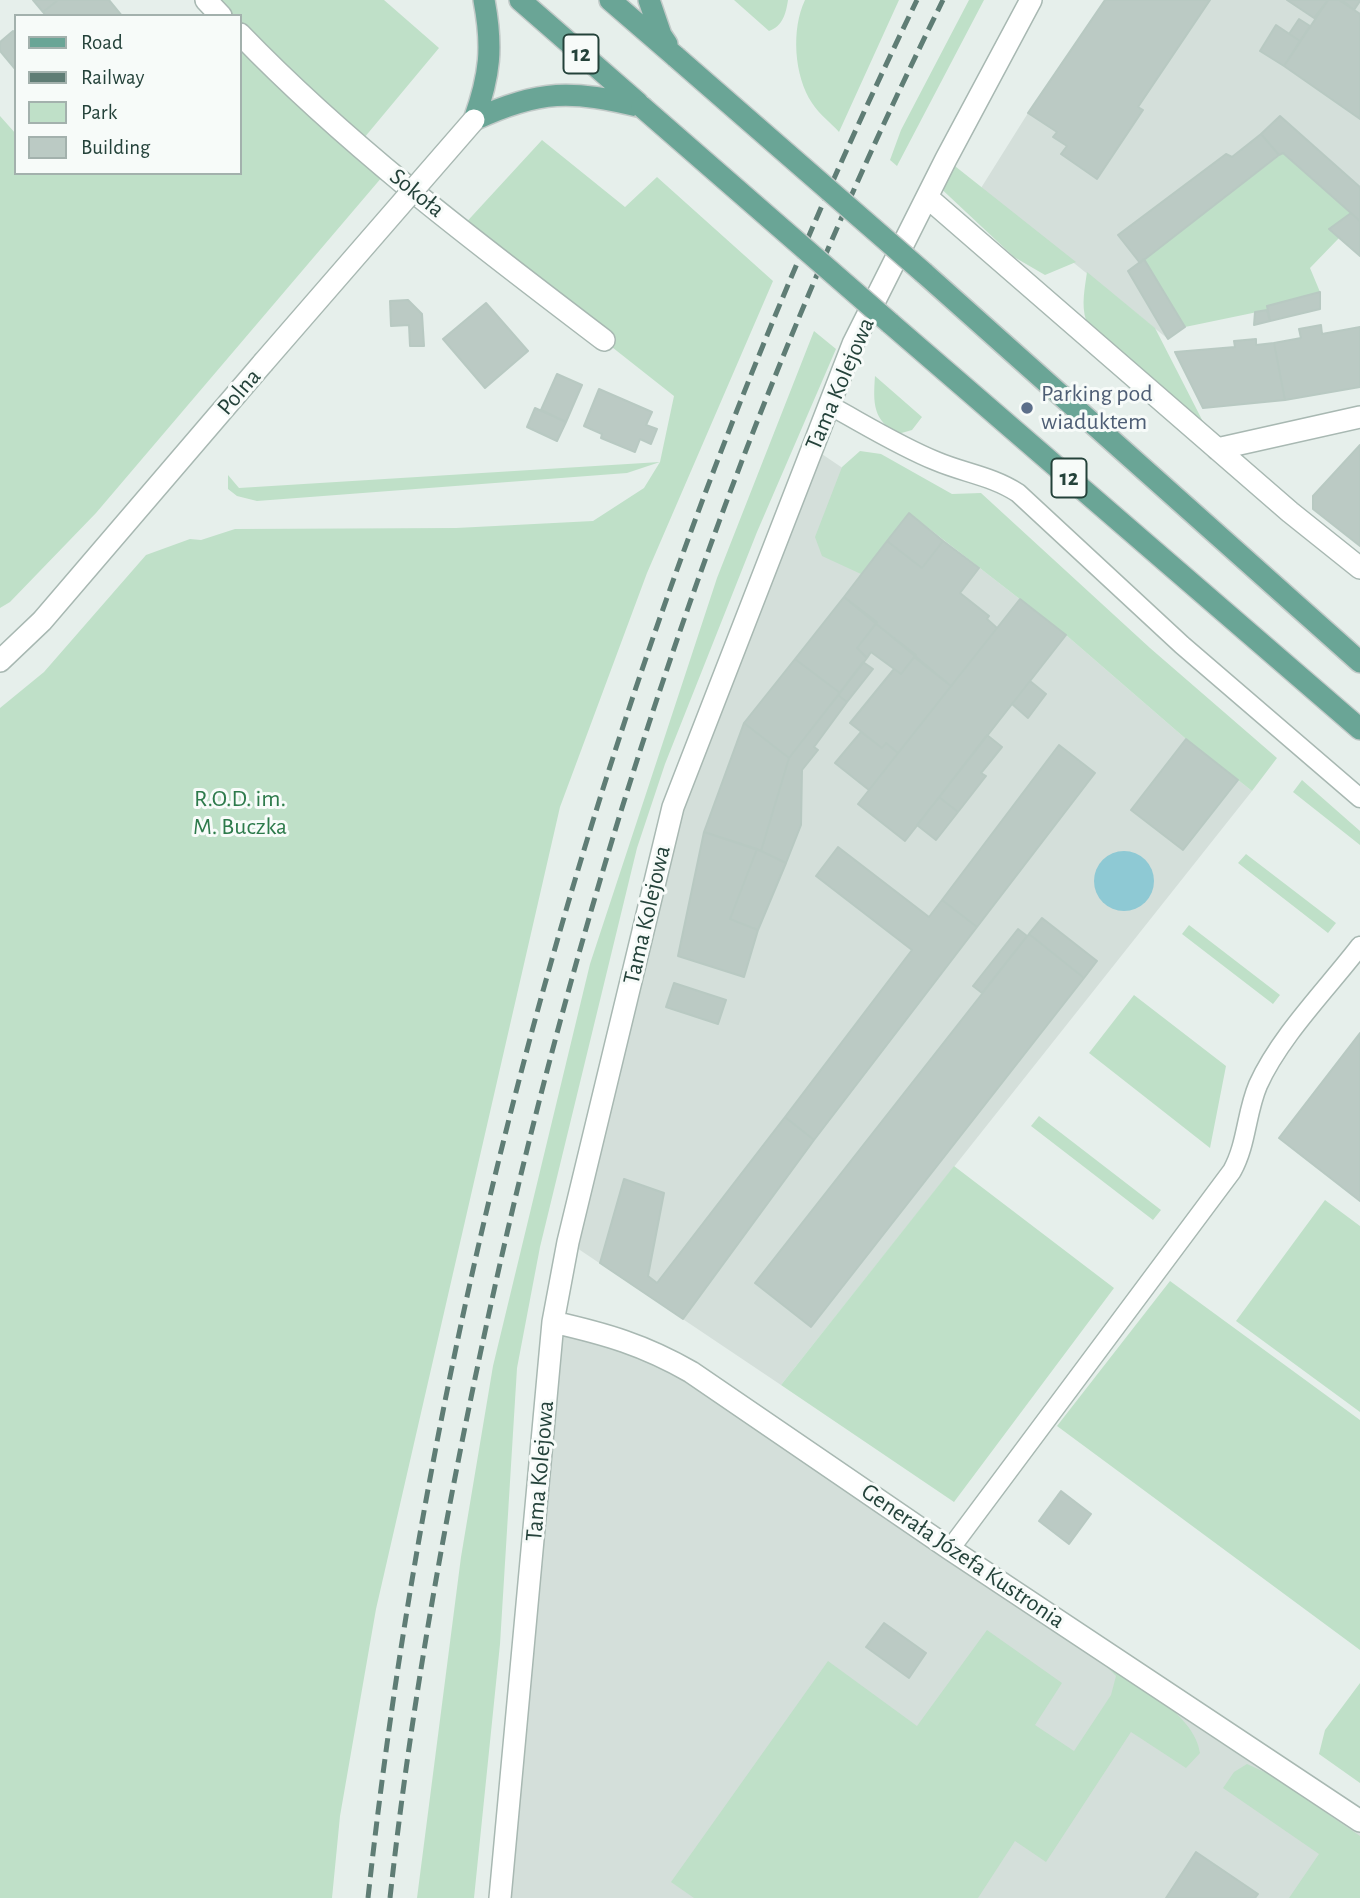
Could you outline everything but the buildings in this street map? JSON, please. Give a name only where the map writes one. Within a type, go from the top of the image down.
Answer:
[{"type":"main road","points":[[474,120],[487,75],[491,37],[484,0]]},
{"type":"main road","name":"12","points":[[520,0],[1360,729]]},
{"type":"main road","name":"12","points":[[610,0],[1008,347],[1360,662]]},
{"type":"main road","points":[[649,0],[661,35],[676,57]]},
{"type":"main road","points":[[474,120],[508,104],[541,95],[578,94],[642,107]]},
{"type":"street","points":[[206,0],[220,14]]},
{"type":"street","name":"Tama Kolejowa","points":[[500,1898],[553,1322],[568,1242],[673,807],[853,344],[1031,0]]},
{"type":"street","name":"Sokoła","points":[[242,36],[278,73],[388,170],[604,340]]},
{"type":"street","name":"Polna","points":[[2,659],[41,621],[474,120]]},
{"type":"street","points":[[927,197],[1217,449],[1360,569]]},
{"type":"street","points":[[1217,449],[1360,417]]},
{"type":"street","name":"Generała Józefa Kustronia","points":[[553,1322],[619,1337],[653,1350],[691,1372],[950,1549],[1360,1821]]},
{"type":"lane","points":[[829,405],[915,453],[953,469],[1000,482],[1018,493],[1182,645],[1360,798]]},
{"type":"lane","points":[[950,1549],[1232,1171],[1245,1141],[1251,1108],[1265,1071],[1360,946]]},
{"type":"shaded area","points":[[1105,0],[1360,0],[1360,221],[1144,259],[1185,327],[1168,339],[981,188]]},
{"type":"shaded area","points":[[813,448],[909,513],[1066,635],[1186,739],[1252,791],[781,1385],[568,1242],[673,807]]},
{"type":"shaded area","points":[[553,1322],[619,1337],[1360,1821],[1360,1898],[500,1898]]},
{"type":"green space","points":[[206,0],[384,0],[439,48],[359,144],[388,170],[96,513],[10,602],[0,608],[0,116],[14,132],[14,175],[242,175],[242,14],[204,14],[213,7]]},
{"type":"green space","points":[[734,0],[788,0],[781,22],[769,31]]},
{"type":"green space","points":[[805,0],[899,0],[839,132],[815,107],[801,80],[796,38]]},
{"type":"green space","points":[[969,0],[984,0],[897,166],[890,160],[901,130]]},
{"type":"green space","name":"R.O.D. im. M. Buczka","points":[[542,140],[625,207],[657,177],[773,281],[647,573],[560,807],[376,1609],[340,1816],[332,1898],[0,1898],[0,708],[44,672],[146,555],[190,539],[201,540],[235,529],[456,528],[593,521],[644,488],[660,462],[674,396],[461,228]]},
{"type":"green space","points":[[1283,153],[1351,213],[1329,229],[1339,238],[1310,268],[1320,292],[1267,306],[1267,310],[1185,327],[1144,259]]},
{"type":"green space","points":[[946,159],[1076,262],[1045,275],[1014,257],[934,182]]},
{"type":"green space","points":[[1087,272],[1155,328],[1217,449],[1124,370],[1094,335],[1086,320],[1084,308]]},
{"type":"green space","points":[[814,331],[836,349],[757,532],[665,764],[637,848],[540,1247],[517,1368],[500,1644],[474,1898],[417,1898],[461,1557],[493,1366],[590,964],[717,578]]},
{"type":"green space","points":[[875,376],[922,417],[912,430],[898,434],[879,417],[874,395]]},
{"type":"green space","points":[[860,451],[881,454],[952,494],[981,493],[1150,648],[1277,758],[1252,791],[1186,739],[1066,635],[909,513],[861,574],[822,556],[815,537],[842,467]]},
{"type":"green space","points":[[660,462],[627,473],[257,501],[237,496],[228,489],[228,475],[239,488]]},
{"type":"green space","points":[[1302,780],[1360,831],[1360,845],[1293,792]]},
{"type":"green space","points":[[1246,854],[1336,923],[1328,933],[1238,863]]},
{"type":"green space","points":[[1189,925],[1280,995],[1273,1004],[1182,934]]},
{"type":"green space","points":[[1134,995],[1226,1066],[1210,1148],[1089,1053]]},
{"type":"green space","points":[[1039,1116],[1161,1210],[1153,1220],[1031,1126]]},
{"type":"green space","points":[[954,1166],[1114,1288],[954,1502],[781,1385]]},
{"type":"green space","points":[[1325,1200],[1360,1226],[1360,1412],[1236,1321]]},
{"type":"green space","points":[[1170,1281],[1360,1420],[1360,1650],[1057,1426]]},
{"type":"green space","points":[[987,1630],[1062,1683],[1035,1725],[1074,1751],[1111,1695],[1116,1676],[1100,1660],[1175,1712],[1196,1738],[1200,1753],[1186,1768],[1131,1732],[1046,1862],[1015,1841],[978,1898],[694,1898],[671,1882],[828,1661],[917,1726]]},
{"type":"green space","points":[[1360,1683],[1360,1783],[1319,1754],[1325,1730]]},
{"type":"green space","points":[[1247,1764],[1271,1775],[1360,1836],[1360,1898],[1289,1898],[1319,1854],[1223,1788],[1234,1772]]},
{"type":"water","points":[[1118,851],[1130,851],[1149,864],[1154,881],[1152,893],[1141,906],[1130,911],[1118,911],[1099,898],[1094,887],[1094,875],[1107,856]]},
{"type":"railway","points":[[368,1898],[400,1653],[443,1409],[497,1167],[562,926],[636,688],[720,454],[814,224],[917,0]]},
{"type":"railway","points":[[390,1898],[430,1611],[486,1327],[570,986],[619,817],[733,484],[798,321],[868,159],[943,0]]},
{"type":"place","name":"Parking pod wiaduktem","points":[[1027,408]]}]
